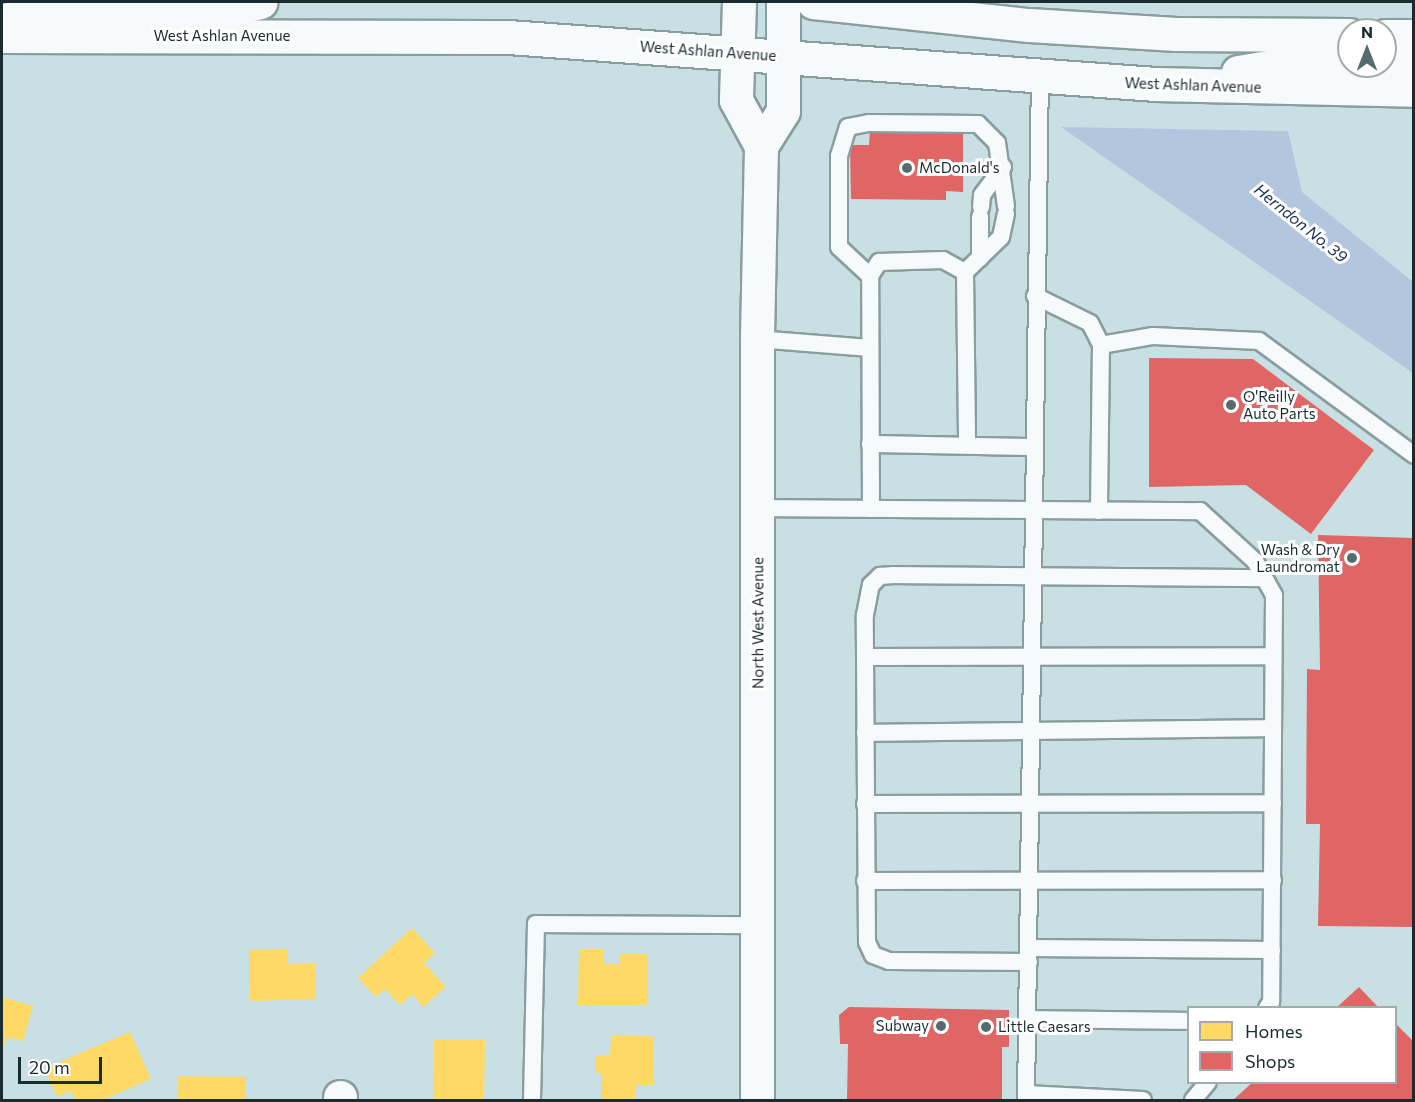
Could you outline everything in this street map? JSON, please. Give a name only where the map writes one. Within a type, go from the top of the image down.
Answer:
[{"type":"main road","points":[[2,21],[59,10],[237,7],[260,2]]},
{"type":"main road","name":"North West Avenue","points":[[739,2],[736,100],[761,146],[757,339],[757,1101]]},
{"type":"main road","points":[[761,146],[783,111],[783,2]]},
{"type":"main road","points":[[813,2],[1029,25],[1176,34],[1337,35]]},
{"type":"main road","name":"West Ashlan Avenue","points":[[2,36],[508,38],[1156,84],[1413,90]]},
{"type":"main road","points":[[1397,36],[1413,36]]},
{"type":"main road","points":[[1397,64],[1413,59]]},
{"type":"main road","points":[[1156,84],[1286,64],[1337,64]]},
{"type":"lane","points":[[1040,76],[1031,510],[1030,880],[1026,1097],[1143,1101]]},
{"type":"lane","points":[[870,276],[839,247],[839,156],[848,127],[869,123],[978,124],[998,143],[1004,167],[1006,210],[1001,237],[965,272],[967,446]]},
{"type":"lane","points":[[980,258],[982,195],[1004,167]]},
{"type":"lane","points":[[871,509],[870,276],[879,262],[942,260],[965,272]]},
{"type":"lane","points":[[1035,296],[1090,323],[1101,345],[1099,511]]},
{"type":"lane","points":[[1101,345],[1153,336],[1259,341],[1413,454]]},
{"type":"lane","points":[[757,339],[870,348]]},
{"type":"lane","points":[[870,444],[1032,447]]},
{"type":"lane","points":[[758,508],[1200,511],[1255,561],[1274,595],[1273,880],[1271,1002],[1268,1006]]},
{"type":"lane","points":[[1264,578],[880,576],[871,585],[867,597],[865,882],[867,942],[873,955],[910,963],[1029,955],[1272,950]]},
{"type":"lane","points":[[865,657],[1273,656]]},
{"type":"lane","points":[[865,733],[1030,729],[1273,728]]},
{"type":"lane","points":[[865,804],[1273,803]]},
{"type":"lane","points":[[865,882],[1273,880]]},
{"type":"lane","points":[[532,1101],[536,924],[758,926]]},
{"type":"lane","points":[[1028,1019],[1187,1021]]},
{"type":"lane","points":[[1193,1101],[1207,1084]]},
{"type":"water","name":"Herndon No. 39","points":[[1061,127],[1288,131],[1302,192],[1413,282],[1413,373]]},
{"type":"building: Homes","points":[[412,928],[435,953],[424,963],[446,987],[423,1007],[412,994],[400,1005],[385,989],[376,997],[358,978]]},
{"type":"building: Homes","points":[[288,949],[288,964],[315,963],[316,999],[250,1001],[249,950]]},
{"type":"building: Homes","points":[[579,949],[604,949],[604,964],[619,964],[619,954],[648,954],[647,1005],[578,1005]]},
{"type":"building: Homes","points":[[2,997],[33,1006],[23,1041],[7,1037],[2,1053]]},
{"type":"building: Homes","points":[[130,1032],[151,1079],[102,1100],[75,1100],[71,1091],[57,1097],[45,1068]]},
{"type":"building: Homes","points":[[611,1035],[654,1036],[654,1085],[635,1085],[635,1100],[601,1100],[601,1073],[595,1073],[595,1055],[610,1055]]},
{"type":"building: Homes","points":[[434,1040],[485,1040],[484,1100],[433,1100]]},
{"type":"building: Homes","points":[[178,1076],[246,1077],[246,1100],[177,1100]]},
{"type":"building: Shops","name":"McDonald's","points":[[870,130],[963,131],[963,192],[946,191],[946,200],[851,199],[850,145],[869,145]]},
{"type":"building: Shops","name":"O'Reilly Auto Parts","points":[[1149,358],[1253,359],[1374,450],[1311,534],[1246,485],[1149,487]]},
{"type":"building: Shops","points":[[1318,535],[1414,538],[1414,927],[1318,926],[1320,824],[1306,824],[1307,669],[1320,670]]},
{"type":"building: Shops","points":[[1359,987],[1377,1006],[1338,1006]]},
{"type":"building: Shops","points":[[849,1007],[1009,1010],[1009,1047],[1002,1047],[1002,1100],[847,1100],[848,1044],[840,1044],[839,1015]]},
{"type":"building: Shops","points":[[1397,1025],[1414,1042],[1414,1100],[1233,1100],[1251,1084],[1397,1084]]},
{"type":"place","name":"McDonald's","points":[[907,168]]},
{"type":"place","name":"O'Reilly Auto Parts","points":[[1231,405]]},
{"type":"place","name":"Wash & Dry Laundromat","points":[[1352,558]]},
{"type":"place","name":"Subway","points":[[941,1026]]},
{"type":"place","name":"Little Caesars","points":[[986,1027]]}]
